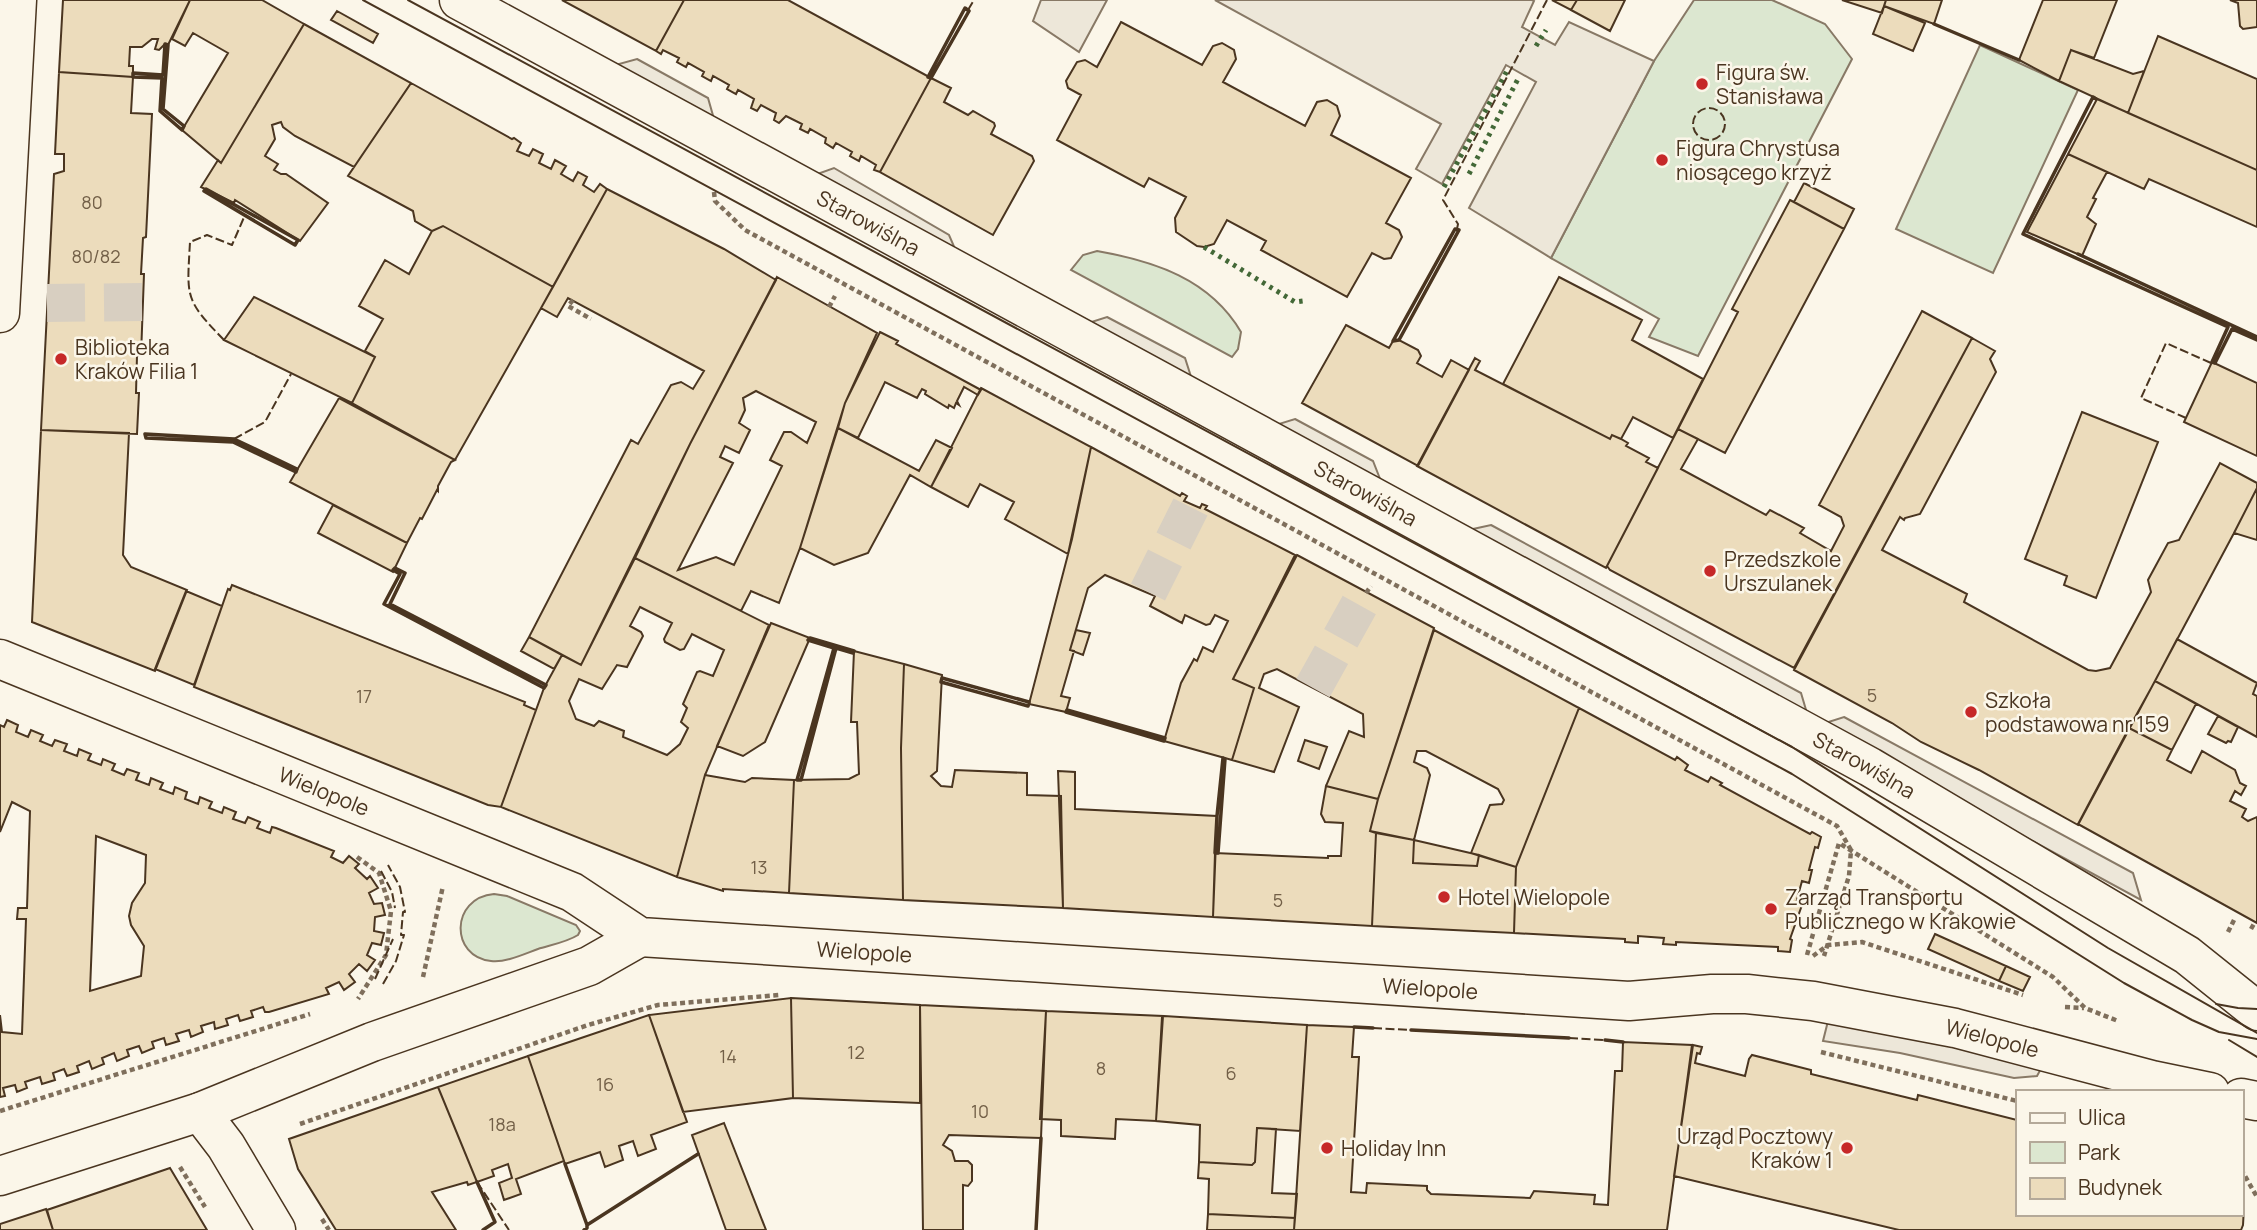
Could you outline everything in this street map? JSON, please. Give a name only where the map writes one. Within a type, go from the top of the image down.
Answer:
[{"type":"street","points":[[0,313],[17,0]]},
{"type":"street","name":"Starowiślna","points":[[459,0],[1870,767],[2187,956],[2257,1011]]},
{"type":"street","name":"Wielopole","points":[[0,659],[572,892],[639,936],[1629,1001],[1747,994],[1813,1001],[1955,1028],[2152,1080],[2200,1090]]},
{"type":"street","points":[[0,1176],[201,1111],[372,1042],[589,966],[639,936]]},
{"type":"street","points":[[201,1111],[226,1146],[276,1230]]},
{"type":"path","points":[[713,191],[715,201],[744,230],[1837,826],[1851,850],[1849,876],[1813,1001]]},
{"type":"path","points":[[829,307],[835,296]]},
{"type":"path","points":[[573,300],[568,306],[591,319]]},
{"type":"path","points":[[1366,593],[1371,586]]},
{"type":"path","points":[[412,1029],[452,843]]},
{"type":"path","points":[[2031,998],[1862,942],[1828,944],[1805,963],[1839,843],[2053,977],[2085,1008]]},
{"type":"path","points":[[353,854],[379,873],[391,911],[386,955],[358,1000]]},
{"type":"path","points":[[2251,929],[2255,922]]},
{"type":"path","points":[[296,1126],[575,1029],[658,1005],[792,993]]},
{"type":"path","points":[[2057,1007],[2085,1008],[2127,1024]]},
{"type":"path","points":[[0,1111],[318,1012]]},
{"type":"path","points":[[1815,1051],[2016,1101]]},
{"type":"path","points":[[176,1160],[212,1218]]},
{"type":"path","points":[[2243,1172],[2257,1197]]},
{"type":"green space","points":[[1694,0],[1772,0],[1825,24],[1852,59],[1698,356],[1649,337],[1659,319],[1551,258],[1654,61]]},
{"type":"green space","points":[[1980,45],[2078,90],[1993,273],[1896,229]]},
{"type":"green space","points":[[1097,251],[1159,267],[1197,286],[1213,298],[1241,332],[1238,349],[1232,357],[1071,270],[1083,255]]},
{"type":"green space","points":[[494,894],[507,896],[576,925],[580,931],[569,940],[508,959],[491,961],[478,957],[468,949],[462,939],[463,916],[469,906],[480,898]]},
{"type":"shaded area","points":[[1041,0],[1107,0],[1079,52],[1033,21]]},
{"type":"shaded area","points":[[1215,0],[1532,0],[1534,1],[1522,27],[1555,45],[1569,22],[1654,61],[1551,258],[1469,208],[1536,82],[1506,65],[1442,184],[1416,169],[1441,124]]},
{"type":"shaded area","points":[[637,59],[708,98],[716,126],[608,67]]},
{"type":"shaded area","points":[[834,168],[949,235],[959,258],[809,177]]},
{"type":"shaded area","points":[[1107,317],[1185,358],[1194,386],[1082,325]]},
{"type":"shaded area","points":[[1295,419],[1373,461],[1384,489],[1269,427]]},
{"type":"shaded area","points":[[1491,525],[1801,693],[1809,720],[1464,531]]},
{"type":"shaded area","points":[[1844,717],[2133,873],[2141,900],[1819,725]]},
{"type":"shaded area","points":[[1829,1017],[2043,1065],[2037,1076],[2014,1078],[1900,1053],[1823,1041]]},
{"type":"building","points":[[63,0],[190,0],[168,45],[165,44],[159,50],[155,49],[158,39],[152,39],[142,47],[130,47],[129,66],[133,66],[133,77],[59,72]]},
{"type":"building","points":[[190,0],[262,0],[304,24],[221,163],[182,130],[228,53],[193,33],[185,46],[172,39]]},
{"type":"building","points":[[562,0],[684,0],[656,51]]},
{"type":"building","points":[[684,0],[788,0],[931,78],[880,172],[874,170],[876,165],[861,156],[859,161],[850,156],[852,152],[836,143],[833,148],[825,143],[826,138],[810,129],[808,133],[800,129],[802,124],[786,116],[779,123],[774,120],[776,113],[761,105],[757,111],[751,108],[754,99],[738,90],[736,94],[727,89],[729,85],[713,76],[711,81],[702,76],[704,72],[688,63],[686,67],[677,62],[679,58],[663,50],[661,54],[656,51]]},
{"type":"building","points":[[1552,0],[1577,0],[1571,10]]},
{"type":"building","points":[[1577,0],[1625,0],[1610,31],[1571,10]]},
{"type":"building","points":[[1842,0],[1886,0],[1882,13]]},
{"type":"building","points":[[1886,0],[1942,0],[1934,24],[1884,6]]},
{"type":"building","points":[[2043,0],[2117,0],[2094,58],[2071,50],[2059,81],[2019,60]]},
{"type":"building","points":[[2230,0],[2257,0],[2257,27],[2243,29],[2240,26],[2238,3]]},
{"type":"building","points":[[1884,6],[1925,23],[1913,51],[1873,34]]},
{"type":"building","points":[[337,11],[378,34],[373,43],[331,20]]},
{"type":"building","points":[[1121,22],[1202,65],[1213,46],[1222,43],[1234,50],[1236,59],[1223,82],[1305,126],[1317,102],[1327,100],[1337,106],[1340,116],[1331,135],[1411,178],[1386,223],[1399,230],[1402,237],[1391,258],[1384,259],[1372,253],[1347,297],[1261,250],[1266,241],[1227,220],[1214,244],[1197,246],[1176,232],[1175,218],[1186,197],[1149,178],[1144,187],[1057,140],[1081,95],[1068,88],[1066,81],[1077,62],[1085,60],[1097,67]]},
{"type":"building","points":[[304,24],[411,83],[354,167],[295,136],[283,127],[281,122],[272,125],[275,139],[265,156],[278,164],[274,170],[286,174],[328,203],[300,241],[235,200],[234,203],[201,187],[218,160],[221,163]]},
{"type":"building","points":[[2158,36],[2257,79],[2257,170],[2128,113]]},
{"type":"building","points":[[2071,50],[2133,74],[2144,71],[2128,113],[2059,81]]},
{"type":"building","points":[[59,72],[133,77],[131,113],[152,114],[146,237],[143,238],[141,274],[144,274],[141,356],[137,356],[137,434],[41,430],[54,174],[64,171],[64,154],[55,154]]},
{"type":"building","points":[[931,78],[951,88],[944,102],[968,115],[973,111],[994,123],[991,134],[1032,156],[1034,161],[993,235],[880,172]]},
{"type":"building","points":[[411,83],[514,138],[521,143],[517,151],[529,156],[533,149],[543,154],[539,163],[551,169],[555,160],[566,166],[561,174],[573,181],[578,172],[587,177],[583,185],[594,192],[600,184],[607,189],[553,287],[443,226],[432,231],[415,221],[413,211],[348,176]]},
{"type":"building","points":[[2097,99],[2257,170],[2257,227],[2149,179],[2144,189],[2068,154]]},
{"type":"building","points":[[2068,154],[2107,172],[2093,198],[2096,199],[2087,217],[2096,224],[2082,256],[2027,232]]},
{"type":"building","points":[[1804,183],[1854,209],[1844,229],[1794,202]]},
{"type":"building","points":[[607,189],[724,249],[776,280],[690,444],[581,665],[529,637],[631,440],[638,444],[671,385],[681,382],[693,389],[704,371],[568,298],[557,317],[541,308]]},
{"type":"building","points":[[1790,200],[1844,229],[1725,453],[1678,429],[1738,312],[1732,309]]},
{"type":"building","points":[[443,226],[553,287],[455,460],[352,403],[375,357],[365,351],[383,319],[359,306],[385,260],[409,274],[432,231]]},
{"type":"building","points":[[777,277],[877,333],[845,403],[800,548],[779,603],[751,591],[741,611],[635,558],[690,444]],"holes":[[[756,391],[816,422],[807,443],[791,432],[784,432],[770,460],[782,466],[734,565],[716,557],[678,570],[733,463],[720,457],[725,446],[739,453],[750,430],[739,423],[745,410],[743,398]]]},
{"type":"building","points":[[1559,277],[1642,320],[1632,340],[1703,379],[1673,438],[1633,417],[1621,439],[1612,435],[1610,439],[1503,384]]},
{"type":"building","points":[[254,297],[375,357],[352,403],[224,340]]},
{"type":"building","points":[[1922,311],[1972,338],[1794,668],[1610,570],[1607,566],[1678,429],[1698,439],[1681,469],[1766,515],[1770,510],[1804,528],[1800,533],[1831,551],[1844,526],[1841,517],[1819,505]]},
{"type":"building","points":[[1346,325],[1389,348],[1393,341],[1399,340],[1418,350],[1421,356],[1417,363],[1442,377],[1451,360],[1469,370],[1418,466],[1302,403]]},
{"type":"building","points":[[880,332],[898,341],[896,344],[981,390],[978,395],[964,387],[957,401],[959,405],[956,403],[954,408],[949,405],[948,408],[925,394],[926,391],[922,389],[917,398],[885,382],[858,438],[838,428],[845,403]]},
{"type":"building","points":[[1972,338],[1995,351],[1990,359],[1996,372],[1920,514],[1904,520],[1900,517],[1882,550],[1967,594],[1964,602],[2088,670],[2110,668],[2151,592],[2148,580],[2168,543],[2179,540],[2220,463],[2257,483],[2234,533],[2078,825],[1979,770],[1921,742],[1892,723],[1794,670]]},
{"type":"building","points":[[1475,358],[1480,361],[1475,370],[1610,439],[1612,435],[1621,439],[1628,443],[1626,446],[1649,458],[1646,462],[1658,468],[1606,568],[1417,466]]},
{"type":"building","points":[[2212,362],[2257,383],[2257,456],[2184,422]]},
{"type":"building","points":[[981,388],[1091,447],[1068,554],[1005,519],[1014,502],[980,484],[968,507],[931,487]]},
{"type":"building","points":[[339,398],[455,460],[451,462],[438,491],[407,543],[290,482]]},
{"type":"building","points":[[2082,412],[2158,442],[2096,598],[2064,585],[2067,576],[2025,559]]},
{"type":"building","points":[[838,428],[919,471],[936,440],[952,448],[931,487],[910,475],[868,553],[834,565],[800,548]]},
{"type":"building","points":[[41,430],[129,433],[123,555],[131,567],[187,590],[155,671],[32,622]]},
{"type":"building","points":[[1091,447],[1180,496],[1182,493],[1187,496],[1184,501],[1200,508],[1202,504],[1207,506],[1205,509],[1295,555],[1233,679],[1254,688],[1232,760],[1164,741],[1181,683],[1194,659],[1197,661],[1203,647],[1213,652],[1228,621],[1215,615],[1210,624],[1206,625],[1185,615],[1182,623],[1150,606],[1155,596],[1105,575],[1088,588],[1070,650],[1074,651],[1061,696],[1070,698],[1066,712],[1029,704],[1072,539]]},
{"type":"building","points":[[2257,488],[2257,540],[2234,533]]},
{"type":"building","points":[[333,505],[407,543],[393,572],[318,533]]},
{"type":"building","points":[[1297,555],[1434,628],[1378,799],[1326,786],[1349,731],[1364,737],[1363,714],[1277,669],[1264,674],[1259,688],[1299,707],[1274,772],[1232,760],[1254,688],[1233,679]]},
{"type":"building","points":[[635,558],[769,625],[705,775],[677,877],[501,807],[544,688],[562,655],[581,665]],"holes":[[[640,607],[672,623],[664,639],[680,650],[684,649],[692,634],[724,650],[713,676],[697,672],[683,704],[687,708],[681,722],[688,728],[680,744],[667,755],[623,737],[624,731],[599,721],[594,726],[576,719],[569,701],[579,679],[602,689],[617,665],[627,667],[643,636],[630,626]]]},
{"type":"building","points":[[232,585],[525,702],[524,705],[536,710],[501,807],[488,805],[194,687],[228,589],[230,590]]},
{"type":"building","points":[[186,591],[222,606],[194,685],[155,669]]},
{"type":"building","points":[[771,623],[810,638],[765,742],[743,756],[717,746]]},
{"type":"building","points":[[1076,630],[1090,633],[1083,655],[1070,650]]},
{"type":"building","points":[[1434,630],[1579,708],[1516,867],[1471,853],[1490,805],[1502,804],[1504,800],[1498,789],[1426,751],[1417,751],[1414,762],[1427,768],[1430,775],[1414,840],[1370,831]]},
{"type":"building","points":[[529,637],[562,655],[554,669],[521,651]]},
{"type":"building","points":[[2177,639],[2257,683],[2253,694],[2257,696],[2257,737],[2155,681]]},
{"type":"building","points":[[854,651],[904,664],[901,748],[903,900],[789,893],[794,780],[849,779],[859,774],[857,722],[851,722]]},
{"type":"building","points":[[904,664],[942,675],[937,771],[931,776],[941,786],[952,787],[955,770],[1027,773],[1027,795],[1061,796],[1063,908],[903,900],[901,748]]},
{"type":"building","points":[[2155,681],[2196,704],[2172,750],[2129,728]]},
{"type":"building","points":[[1579,708],[1675,760],[1677,757],[1688,765],[1685,770],[1708,782],[1711,777],[1722,783],[1720,785],[1810,834],[1812,832],[1821,837],[1818,848],[1815,847],[1809,870],[1812,870],[1809,883],[1802,881],[1799,892],[1796,904],[1802,905],[1790,939],[1790,952],[1778,951],[1778,947],[1676,942],[1676,945],[1663,944],[1664,938],[1638,936],[1638,943],[1625,942],[1625,939],[1514,933],[1516,867]]},
{"type":"building","points":[[2218,716],[2238,727],[2231,742],[2226,743],[2208,734]]},
{"type":"building","points":[[7,720],[18,725],[16,732],[28,737],[31,730],[43,735],[40,741],[52,746],[55,740],[67,744],[64,751],[77,756],[79,749],[91,754],[88,760],[101,765],[103,759],[115,764],[112,770],[124,775],[127,769],[139,773],[136,780],[149,785],[151,778],[163,783],[160,789],[173,794],[175,787],[187,792],[185,799],[198,804],[200,797],[212,802],[209,808],[222,813],[224,807],[236,812],[233,819],[245,823],[248,817],[260,822],[257,828],[270,833],[272,827],[276,828],[334,851],[331,857],[343,863],[349,856],[359,864],[355,868],[367,879],[370,876],[378,888],[369,893],[374,904],[382,903],[385,915],[375,917],[374,931],[384,933],[381,945],[372,943],[367,955],[375,960],[367,971],[359,964],[349,974],[355,982],[344,990],[339,982],[326,988],[329,994],[269,1012],[265,1012],[263,1007],[251,1011],[253,1017],[240,1021],[238,1015],[226,1019],[228,1025],[215,1029],[214,1022],[201,1026],[203,1032],[191,1037],[189,1030],[176,1034],[179,1041],[166,1045],[164,1038],[152,1042],[154,1048],[142,1053],[139,1046],[127,1050],[129,1056],[117,1061],[114,1053],[102,1058],[104,1064],[92,1069],[89,1061],[77,1066],[79,1072],[67,1076],[64,1069],[53,1073],[55,1080],[42,1084],[40,1077],[25,1082],[27,1088],[17,1092],[15,1085],[3,1088],[5,1096],[0,1097],[0,1015],[2,1032],[22,1034],[26,919],[17,919],[18,908],[27,908],[30,811],[12,802],[0,832],[0,725],[4,727]],"holes":[[[96,836],[146,855],[145,883],[132,903],[129,916],[131,925],[144,946],[141,976],[90,991]]]},
{"type":"building","points":[[2129,728],[2172,750],[2167,760],[2191,773],[2202,751],[2235,770],[2240,783],[2246,786],[2241,795],[2235,791],[2230,801],[2246,809],[2242,817],[2248,821],[2257,817],[2257,923],[2078,824]]},
{"type":"building","points":[[1305,740],[1327,747],[1319,769],[1298,761]]},
{"type":"building","points":[[1058,771],[1075,772],[1075,809],[1217,816],[1213,917],[1063,908]]},
{"type":"building","points":[[705,775],[745,782],[752,778],[794,780],[789,893],[723,891],[677,877]]},
{"type":"building","points":[[1326,786],[1378,799],[1370,831],[1376,833],[1372,926],[1213,917],[1215,853],[1328,858],[1341,856],[1343,823],[1325,822],[1321,814]]},
{"type":"building","name":"Hotel Wielopole","points":[[1376,833],[1414,840],[1413,863],[1477,866],[1479,855],[1516,867],[1514,933],[1372,926]]},
{"type":"building","points":[[1414,840],[1479,855],[1477,866],[1413,863]]},
{"type":"building","points":[[1935,934],[2006,966],[1999,981],[1928,949]]},
{"type":"building","points":[[2006,966],[2030,977],[2023,991],[1999,981]]},
{"type":"building","points":[[791,998],[920,1005],[920,1103],[793,1098]]},
{"type":"building","points":[[791,998],[793,1098],[683,1112],[649,1015]]},
{"type":"building","points":[[920,1005],[1046,1011],[1041,1138],[949,1135],[943,1145],[952,1151],[955,1161],[968,1161],[972,1165],[972,1181],[968,1186],[963,1185],[963,1230],[923,1230]]},
{"type":"building","points":[[1046,1011],[1163,1016],[1156,1121],[1116,1119],[1115,1139],[1061,1136],[1061,1120],[1040,1119]]},
{"type":"building","points":[[649,1015],[687,1122],[651,1135],[656,1149],[638,1156],[633,1141],[619,1146],[623,1160],[605,1167],[600,1152],[565,1164],[528,1056]]},
{"type":"building","points":[[1164,1016],[1307,1025],[1300,1131],[1257,1128],[1255,1162],[1252,1165],[1199,1162],[1200,1125],[1156,1121]]},
{"type":"building","points":[[1307,1025],[1354,1027],[1352,1057],[1359,1057],[1351,1192],[1366,1193],[1367,1183],[1427,1186],[1431,1194],[1530,1198],[1534,1191],[1595,1195],[1594,1204],[1608,1205],[1615,1071],[1622,1071],[1623,1042],[1692,1045],[1667,1230],[1294,1230]]},
{"type":"building","name":"Urząd Pocztowy Kraków 1","points":[[1693,1045],[1702,1047],[1700,1054],[1697,1053],[1695,1063],[1745,1076],[1752,1055],[1811,1070],[1811,1074],[1917,1100],[1918,1095],[2016,1120],[2016,1216],[2243,1216],[2243,1203],[2244,1207],[2243,1225],[2241,1230],[1899,1230],[1674,1176]]},
{"type":"building","points":[[528,1056],[564,1161],[516,1179],[521,1194],[504,1200],[499,1183],[512,1178],[508,1164],[492,1170],[494,1176],[477,1182],[438,1087]]},
{"type":"building","points":[[438,1087],[477,1182],[468,1185],[467,1182],[432,1192],[456,1230],[336,1230],[298,1169],[289,1139]]},
{"type":"building","points":[[724,1123],[766,1230],[726,1230],[692,1135]]},
{"type":"building","points":[[1257,1128],[1276,1129],[1272,1193],[1297,1194],[1295,1218],[1208,1214],[1209,1179],[1198,1178],[1199,1162],[1252,1165],[1255,1162]]},
{"type":"building","points":[[170,1168],[207,1230],[53,1230],[47,1210]]},
{"type":"building","points":[[46,1209],[53,1230],[0,1230],[0,1224]]},
{"type":"building","points":[[1208,1214],[1295,1218],[1294,1230],[1207,1230]]},
{"type":"tunnel","points":[[47,303],[143,302]]},
{"type":"tunnel","points":[[1148,592],[1192,504]]},
{"type":"tunnel","points":[[1313,688],[1366,593]]},
{"type":"tram line","points":[[363,0],[1792,774],[2124,983],[2219,1032],[2257,1039]]},
{"type":"tram line","points":[[408,0],[1792,747],[2108,948],[2257,1033]]},
{"type":"tram line","points":[[2216,1004],[2257,1009]]},
{"type":"tram line","points":[[2229,1040],[2257,1057]]},
{"type":"hedge","points":[[1536,46],[1546,30]]},
{"type":"hedge","points":[[1444,187],[1508,69]]},
{"type":"hedge","points":[[1469,174],[1519,77]]},
{"type":"hedge","points":[[1204,247],[1295,302],[1303,301]]},
{"type":"fence","points":[[968,10],[974,0]]},
{"type":"fence","points":[[1457,229],[1458,224],[1443,200],[1547,0]]},
{"type":"fence","points":[[1709,108],[1720,113],[1725,124],[1720,135],[1709,140],[1698,135],[1693,124],[1698,113],[1709,108]]},
{"type":"fence","points":[[224,340],[201,315],[191,296],[188,275],[190,242],[207,235],[232,245],[245,215]]},
{"type":"fence","points":[[2186,418],[2141,398],[2166,343],[2211,363]]},
{"type":"fence","points":[[234,439],[265,422],[291,374]]},
{"type":"fence","points":[[383,984],[396,961],[404,935],[401,935],[405,912],[400,887],[388,865]]},
{"type":"fence","points":[[381,871],[392,892],[395,908]]},
{"type":"fence","points":[[375,979],[393,939]]},
{"type":"fence","points":[[1373,1028],[1411,1030]]},
{"type":"fence","points":[[1569,1038],[1605,1040]]},
{"type":"fence","points":[[477,1182],[509,1230]]},
{"type":"wall","points":[[965,8],[969,11],[931,78],[928,77],[965,8]]},
{"type":"wall","points":[[1934,24],[2019,60]]},
{"type":"wall","points":[[165,44],[168,45],[163,109],[184,126],[182,130],[160,111],[162,78],[133,77],[133,73],[163,75],[165,44]]},
{"type":"wall","points":[[2096,99],[2093,97],[2023,234],[2228,327],[2212,362],[2215,363],[2232,329],[2257,340]]},
{"type":"wall","points":[[206,189],[298,240],[295,245],[204,191],[206,189]]},
{"type":"wall","points":[[1455,229],[1459,230],[1399,340],[1393,341],[1455,229]]},
{"type":"wall","points":[[2078,254],[2257,337]]},
{"type":"wall","points":[[145,434],[234,439],[297,469],[296,472],[233,442],[146,438],[145,434]]},
{"type":"wall","points":[[395,568],[405,573],[390,604],[546,685],[544,688],[384,604],[400,574],[393,570],[395,568]]},
{"type":"wall","points":[[810,638],[854,651],[853,653],[836,648],[801,780],[797,780],[834,648],[808,640],[810,638]]},
{"type":"wall","points":[[942,678],[1029,702],[1028,706],[941,682],[942,678]]},
{"type":"wall","points":[[1067,710],[1165,738],[1164,741],[1066,712],[1067,710]]},
{"type":"wall","points":[[1223,758],[1218,853],[1215,853],[1217,816],[1223,758]]},
{"type":"wall","points":[[1354,1027],[1373,1028]]},
{"type":"wall","points":[[1411,1030],[1569,1038]]},
{"type":"wall","points":[[1605,1040],[1623,1042]]},
{"type":"wall","points":[[1036,1230],[1041,1138]]},
{"type":"wall","points":[[587,1225],[698,1154]]},
{"type":"wall","points":[[565,1164],[587,1225],[584,1230]]},
{"type":"wall","points":[[477,1182],[495,1222],[483,1230]]},
{"type":"place","name":"Figura św. Stanisława","points":[[1702,84]]},
{"type":"place","name":"Figura Chrystusa niosącego krzyż","points":[[1662,160]]},
{"type":"place","name":"Biblioteka Kraków Filia 1","points":[[61,359]]},
{"type":"place","name":"Przedszkole Urszulanek","points":[[1710,571]]},
{"type":"place","name":"Szkoła podstawowa nr 159","points":[[1971,712]]},
{"type":"place","name":"Hotel Wielopole","points":[[1444,897]]},
{"type":"place","name":"Zarząd Transportu Publicznego w Krakowie","points":[[1771,909]]},
{"type":"place","name":"Holiday Inn","points":[[1327,1148]]},
{"type":"place","name":"Urząd Pocztowy Kraków 1","points":[[1847,1148]]}]
